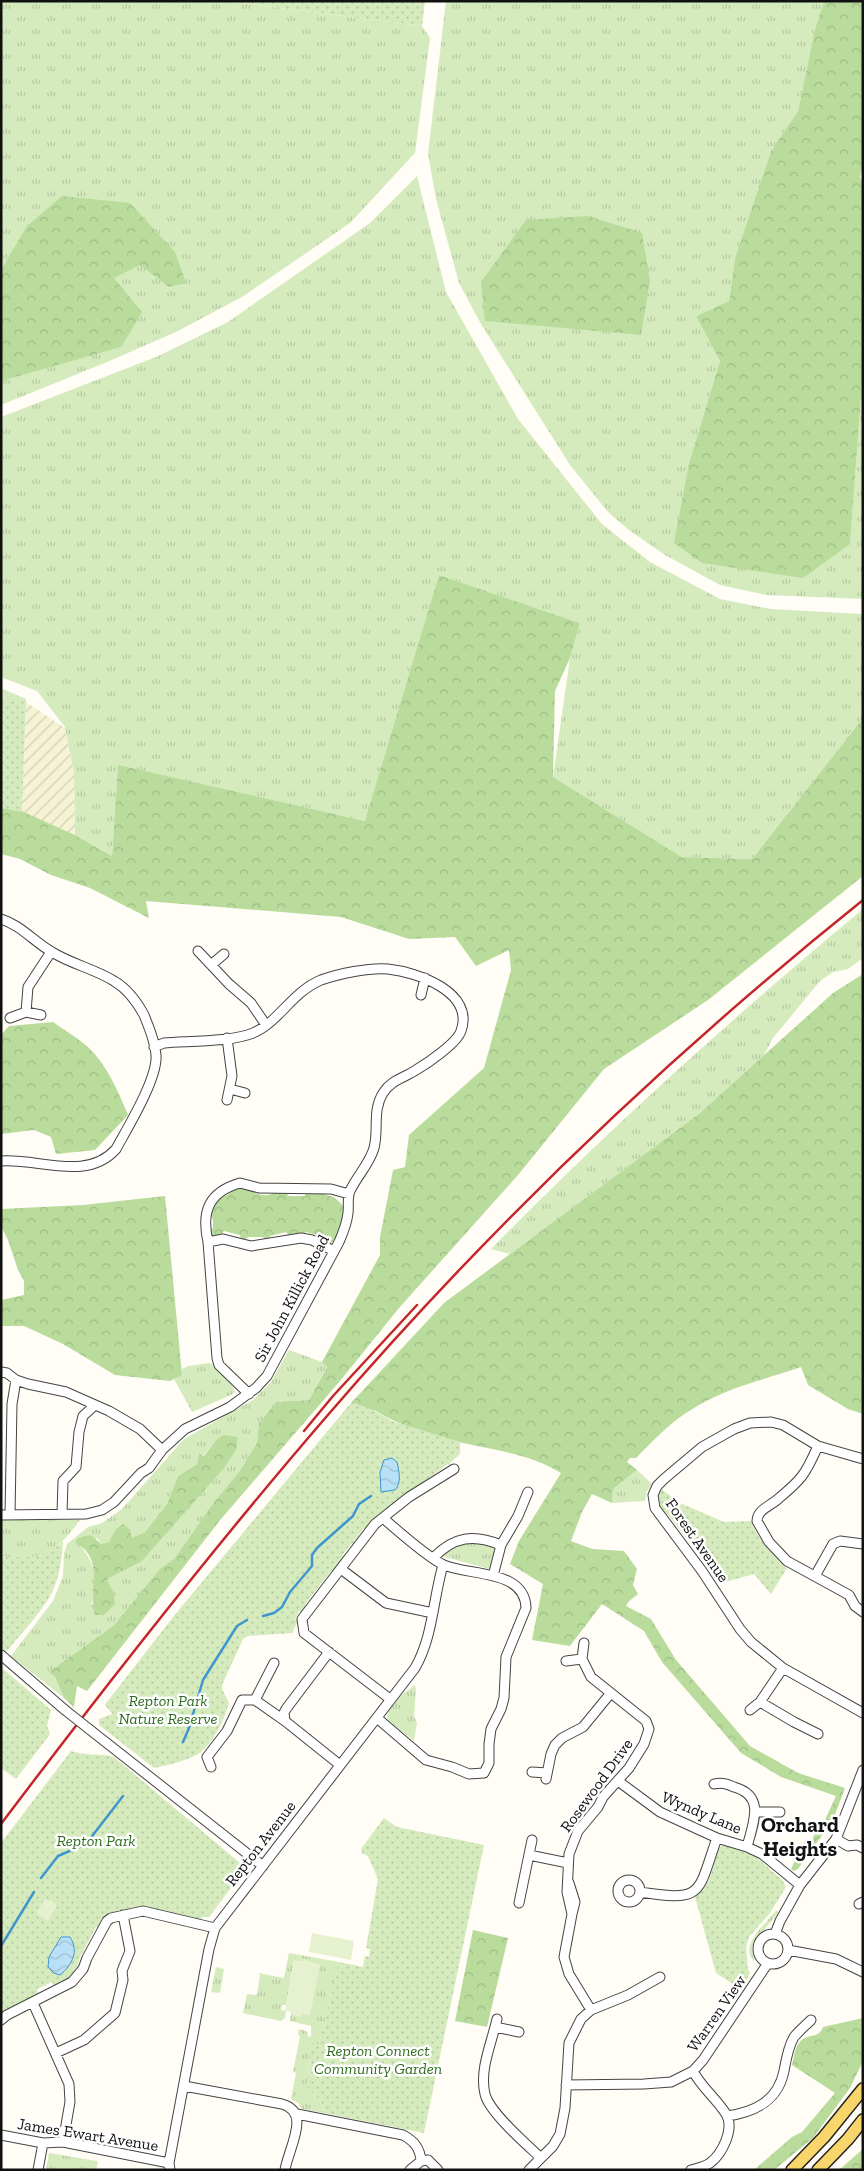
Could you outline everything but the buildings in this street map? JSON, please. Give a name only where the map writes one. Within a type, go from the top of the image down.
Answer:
[{"type":"main road","points":[[792,2170],[824,2137],[863,2089]]},
{"type":"main road","points":[[818,2170],[848,2139],[863,2120]]},
{"type":"street","points":[[1,919],[20,929],[51,952],[113,980],[123,987],[142,1011],[148,1024],[156,1056],[154,1071],[148,1086],[116,1149],[110,1155],[100,1161],[83,1166],[1,1161]]},
{"type":"street","points":[[198,951],[229,984],[252,1003],[266,1025]]},
{"type":"street","points":[[26,1012],[28,987],[51,952]]},
{"type":"street","points":[[211,965],[224,954]]},
{"type":"street","points":[[154,1047],[164,1043],[252,1034],[266,1025],[297,994],[310,985],[329,977],[386,969],[428,979],[420,995]]},
{"type":"street","name":"Sir John Killick Road","points":[[6,1515],[92,1513],[108,1507],[141,1473],[149,1468],[162,1450],[185,1429],[230,1407],[249,1394],[267,1376],[334,1251],[348,1218],[349,1194],[375,1147],[375,1116],[382,1094],[391,1084],[429,1061],[461,1032],[463,1018],[458,1003],[447,990],[428,979]]},
{"type":"street","points":[[10,1018],[26,1012],[40,1015]]},
{"type":"street","points":[[227,1038],[232,1076],[227,1100]]},
{"type":"street","points":[[230,1089],[245,1093]]},
{"type":"street","points":[[249,1394],[219,1365],[217,1358],[206,1228],[210,1202],[222,1190],[240,1183],[259,1188],[331,1189],[349,1194]]},
{"type":"street","points":[[208,1242],[224,1239],[251,1246],[301,1238],[312,1240],[334,1251]]},
{"type":"street","points":[[1,1372],[31,1385],[56,1388],[94,1406],[140,1429],[162,1450]]},
{"type":"street","points":[[6,1515],[12,1404],[16,1380]]},
{"type":"street","points":[[62,1514],[64,1480],[76,1467],[79,1432],[84,1416],[94,1406]]},
{"type":"street","name":"Forest Avenue","points":[[863,1459],[818,1446],[783,1425],[764,1422],[743,1425],[702,1447],[664,1479],[657,1486],[653,1495],[655,1508],[702,1571],[740,1630],[782,1668],[863,1713]]},
{"type":"street","points":[[818,1446],[807,1471],[799,1482],[760,1512],[757,1518],[762,1530],[777,1552],[787,1561],[849,1595],[855,1606],[863,1612]]},
{"type":"street","points":[[390,1698],[304,1633],[302,1620],[368,1532],[409,1497],[454,1470]]},
{"type":"street","points":[[493,1576],[501,1545],[518,1516],[528,1492]]},
{"type":"street","points":[[377,1718],[426,1760],[475,1775],[484,1773],[488,1768],[489,1737],[502,1703],[506,1657],[526,1608],[525,1600],[520,1591],[506,1580],[443,1565],[383,1518]]},
{"type":"street","points":[[433,1558],[447,1547],[465,1539],[480,1538],[501,1545]]},
{"type":"street","points":[[815,1576],[833,1544],[840,1541],[863,1544]]},
{"type":"street","name":"Repton Avenue","points":[[170,2166],[210,1942],[215,1928],[419,1661],[428,1636],[443,1565]]},
{"type":"street","points":[[341,1569],[386,1603],[433,1613]]},
{"type":"street","points":[[566,1661],[582,1659],[584,1643]]},
{"type":"street","points":[[285,1721],[284,1713],[286,1709],[329,1652]]},
{"type":"street","points":[[1,1655],[65,1710],[263,1866]]},
{"type":"street","name":"Rosewood Drive","points":[[582,1659],[591,1677],[646,1721],[649,1729],[644,1744],[618,1781],[603,1797],[598,1807],[578,1831],[571,1847],[568,1863],[568,1880],[574,1898],[564,1949],[566,1966],[591,2010]]},
{"type":"street","points":[[255,1700],[274,1663]]},
{"type":"street","points":[[750,1710],[760,1702],[782,1668]]},
{"type":"street","points":[[532,1772],[546,1776],[555,1745],[562,1738],[583,1727],[610,1694]]},
{"type":"street","points":[[211,1768],[207,1757],[228,1731],[240,1703],[245,1699],[255,1700],[285,1721],[340,1765]]},
{"type":"street","points":[[760,1702],[818,1734]]},
{"type":"street","points":[[775,1934],[780,1921],[800,1886],[836,1839],[863,1770]]},
{"type":"street","name":"Wyndy Lane","points":[[618,1781],[655,1809],[717,1838],[747,1846],[762,1854],[800,1886]]},
{"type":"street","points":[[714,1784],[720,1783],[745,1791],[752,1800],[755,1812],[747,1846]]},
{"type":"street","points":[[755,1812],[780,1812]]},
{"type":"street","points":[[640,1892],[675,1896],[692,1893],[702,1882],[717,1838]]},
{"type":"street","points":[[836,1839],[848,1846],[857,1845],[863,1848]]},
{"type":"street","points":[[519,1903],[532,1840]]},
{"type":"street","points":[[529,1855],[568,1863]]},
{"type":"street","points":[[1,2020],[7,2015],[72,1982],[84,1969],[87,1958],[107,1921],[143,1911],[215,1928]]},
{"type":"street","points":[[56,2053],[84,2040],[116,2013],[123,1980],[122,1971],[130,1950],[123,1915]]},
{"type":"street","points":[[775,1934],[785,1940],[788,1950],[782,1962],[775,1964],[768,1963],[762,1959],[758,1952],[760,1943],[769,1935],[775,1934]]},
{"type":"street","points":[[788,1950],[836,1959],[863,1972]]},
{"type":"street","name":"Warren View","points":[[566,2085],[671,2082],[693,2071],[703,2060],[768,1963]]},
{"type":"street","points":[[529,2170],[553,2146],[560,2134],[564,2113],[571,2037],[581,2019],[591,2010],[637,1996],[660,1977]]},
{"type":"street","points":[[33,2003],[67,2076],[70,2093],[63,2142]]},
{"type":"street","points":[[728,2116],[756,2109],[774,2095],[782,2082],[790,2046],[794,2037],[811,2020]]},
{"type":"street","points":[[519,2032],[496,2023],[486,2064],[485,2095],[496,2112],[540,2158]]},
{"type":"street","points":[[691,2170],[709,2163],[718,2155],[725,2144],[728,2132],[728,2116],[693,2071]]},
{"type":"street","points":[[184,2086],[282,2104],[290,2106],[297,2114],[403,2135],[413,2141],[419,2149],[421,2160]]},
{"type":"street","points":[[285,2170],[286,2161],[292,2148],[297,2114]]},
{"type":"street","name":"James Ewart Avenue","points":[[1,2135],[43,2143],[63,2142],[170,2166]]},
{"type":"street","points":[[38,2170],[43,2143]]},
{"type":"street","points":[[410,2170],[421,2160],[428,2160],[438,2170]]},
{"type":"shaded area","points":[[26,702],[65,728],[74,774],[75,835],[22,812]]},
{"type":"green space","points":[[1,1],[225,1],[422,26],[430,38],[415,153],[350,223],[242,297],[176,332],[1,405]]},
{"type":"green space","points":[[225,1],[425,1],[422,26]]},
{"type":"green space","points":[[446,1],[824,1],[815,29],[798,111],[771,151],[735,258],[729,301],[696,316],[720,361],[689,463],[850,544],[863,371],[863,599],[766,595],[720,585],[665,555],[629,530],[608,512],[570,465],[481,324],[459,283],[436,199],[428,154]]},
{"type":"green space","points":[[824,1],[863,1],[863,164],[860,177],[863,184],[863,371],[850,544],[803,578],[702,563],[674,543],[689,463],[720,361],[696,316],[729,301],[735,258],[771,151],[798,111],[815,29]]},
{"type":"green space","points":[[417,176],[446,292],[518,419],[602,524],[650,562],[720,599],[771,609],[863,614],[863,718],[752,859],[682,857],[553,777],[570,658],[580,623],[439,575],[366,821],[118,766],[112,856],[75,835],[74,774],[65,727],[37,691],[1,677],[1,417],[156,357],[228,322],[370,223]]},
{"type":"green space","points":[[62,196],[130,203],[175,252],[186,283],[169,287],[140,265],[114,278],[142,312],[121,347],[1,381],[1,270],[27,226]]},
{"type":"green space","points":[[588,216],[642,233],[650,281],[641,335],[485,321],[481,282],[526,220]]},
{"type":"green space","points":[[439,575],[580,623],[570,658],[555,691],[553,777],[682,857],[752,859],[863,718],[863,876],[708,1000],[604,1069],[518,1175],[399,1308],[340,1381],[221,1519],[87,1691],[77,1686],[74,1707],[64,1698],[55,1677],[49,1672],[114,1625],[160,1569],[174,1559],[214,1502],[239,1472],[257,1443],[259,1423],[276,1402],[309,1400],[327,1367],[322,1362],[380,1255],[380,1237],[393,1170],[405,1167],[409,1135],[484,1068],[511,970],[509,950],[476,966],[455,937],[409,939],[341,917],[146,901],[149,918],[90,888],[51,875],[20,859],[1,854],[1,804],[8,805],[75,835],[112,856],[118,765],[365,821]]},
{"type":"green space","points":[[1,688],[26,699],[1,697]]},
{"type":"green space","points":[[1,697],[26,699],[22,812],[1,808]]},
{"type":"green space","points":[[863,909],[863,958],[848,969],[833,972],[820,981],[773,1038],[763,1057],[700,1113],[510,1254],[491,1249],[672,1074]]},
{"type":"green space","points":[[863,974],[863,1414],[848,1409],[808,1385],[801,1367],[719,1395],[686,1413],[663,1431],[636,1458],[630,1458],[627,1462],[637,1470],[613,1489],[612,1503],[592,1494],[582,1512],[571,1541],[592,1549],[624,1551],[637,1569],[633,1585],[638,1594],[626,1606],[651,1619],[676,1660],[750,1746],[798,1773],[845,1788],[833,1820],[798,1869],[794,1871],[791,1869],[805,1840],[812,1840],[820,1822],[824,1822],[836,1796],[781,1777],[741,1753],[662,1662],[644,1631],[602,1604],[570,1646],[532,1640],[543,1584],[510,1564],[519,1541],[561,1473],[526,1457],[417,1430],[374,1410],[157,1706],[105,1717],[113,1714],[105,1705],[175,1615],[352,1402],[444,1303],[700,1113],[833,993]]},
{"type":"green space","points":[[53,1022],[80,1040],[95,1054],[111,1079],[128,1115],[95,1150],[56,1154],[51,1137],[34,1130],[1,1134],[1,1035],[9,1026]]},
{"type":"green space","points":[[241,1187],[263,1195],[275,1192],[287,1193],[288,1196],[305,1196],[306,1193],[312,1193],[333,1197],[345,1209],[338,1239],[330,1243],[321,1240],[321,1236],[306,1232],[302,1235],[289,1236],[286,1232],[270,1236],[269,1240],[266,1241],[263,1237],[248,1237],[244,1241],[241,1240],[240,1235],[224,1231],[220,1236],[212,1236],[209,1231],[213,1228],[211,1213],[216,1201]]},
{"type":"green space","points":[[165,1196],[182,1375],[170,1381],[115,1375],[63,1344],[24,1326],[1,1326],[1,1300],[24,1295],[24,1281],[1,1226],[1,1209],[83,1205]]},
{"type":"green space","points":[[289,1350],[322,1362],[327,1366],[309,1400],[276,1402],[259,1423],[257,1443],[239,1472],[214,1502],[174,1559],[160,1570],[114,1625],[49,1672],[55,1677],[64,1698],[11,1656],[53,1601],[63,1576],[64,1553],[67,1544],[88,1527],[102,1523],[122,1509],[184,1439],[253,1400],[271,1382]],"holes":[[[216,1440],[178,1519],[141,1562],[109,1578],[107,1580],[113,1591],[92,1605],[94,1574],[90,1561],[81,1546],[97,1538],[101,1544],[109,1542],[120,1525],[132,1538],[145,1532],[167,1504],[178,1476],[197,1464],[199,1453],[203,1456]]]},
{"type":"green space","points":[[209,1363],[224,1375],[235,1392],[192,1412],[174,1379],[182,1375],[182,1369],[188,1366]]},
{"type":"green space","name":"Repton Park Nature Reserve","points":[[352,1402],[373,1410],[392,1421],[460,1442],[460,1454],[450,1463],[450,1467],[448,1464],[419,1485],[420,1488],[415,1489],[379,1514],[366,1529],[364,1528],[354,1541],[355,1544],[352,1543],[342,1555],[344,1557],[333,1572],[331,1571],[305,1604],[308,1606],[301,1612],[299,1611],[295,1619],[298,1621],[292,1633],[248,1636],[243,1639],[222,1685],[229,1703],[222,1722],[211,1741],[193,1757],[154,1768],[99,1725],[99,1719],[113,1714],[105,1705],[175,1615]]},
{"type":"green space","points":[[224,1435],[237,1437],[237,1448],[224,1468],[141,1562],[107,1580],[113,1591],[115,1604],[104,1615],[95,1615],[93,1605],[93,1566],[90,1557],[84,1549],[75,1542],[78,1538],[91,1535],[101,1544],[109,1542],[117,1529],[124,1524],[130,1530],[132,1538],[145,1532],[167,1504],[178,1476],[197,1464],[199,1453],[204,1456],[216,1440]]},
{"type":"green space","points":[[637,1470],[652,1484],[647,1491],[645,1501],[612,1503],[613,1489]]},
{"type":"green space","points":[[660,1488],[680,1503],[724,1522],[751,1521],[766,1547],[787,1568],[771,1594],[754,1574],[722,1583],[669,1516],[659,1507],[657,1494]]},
{"type":"green space","points":[[1,1519],[80,1520],[56,1547],[47,1553],[28,1558],[15,1558],[1,1556]]},
{"type":"green space","points":[[476,1541],[495,1546],[497,1549],[490,1569],[441,1556],[452,1547]]},
{"type":"green space","points":[[63,1542],[59,1571],[50,1596],[38,1614],[3,1656],[1,1654],[1,1556],[18,1558],[34,1556],[48,1551]]},
{"type":"green space","points":[[1,1667],[51,1710],[47,1726],[50,1734],[16,1779],[1,1768]]},
{"type":"green space","points":[[414,1685],[416,1688],[414,1717],[417,1722],[414,1741],[389,1721],[387,1717],[397,1701]]},
{"type":"green space","name":"Repton Park","points":[[71,1751],[114,1757],[240,1863],[242,1873],[209,1917],[202,1917],[200,1921],[144,1907],[108,1913],[99,1928],[96,1927],[79,1959],[78,1965],[80,1968],[71,1979],[54,1988],[52,1982],[37,1989],[39,1997],[1,2014],[1,1843]]},
{"type":"green space","name":"Repton Connect Community Garden","points":[[384,1818],[397,1827],[484,1845],[424,2133],[324,2113],[321,2102],[307,2088],[311,2043],[319,2044],[339,1962],[363,1967],[365,1956],[369,1957],[370,1949],[366,1948],[378,1879],[368,1856],[362,1853],[361,1849]]},
{"type":"green space","points":[[723,1845],[755,1856],[782,1880],[786,1887],[770,1913],[749,1937],[746,1946],[748,1970],[750,1973],[742,1990],[716,1973],[695,1897],[704,1889],[709,1880],[719,1848]]},
{"type":"green space","points":[[45,1899],[51,1900],[57,1906],[48,1921],[36,1913]]},
{"type":"green space","points":[[776,1910],[779,1912],[754,1942],[752,1947],[754,1962],[749,1948],[756,1935]]},
{"type":"green space","points":[[473,1930],[508,1938],[487,2027],[455,2021]]},
{"type":"green space","points":[[312,1933],[354,1941],[351,1960],[309,1952]]},
{"type":"green space","points":[[289,1953],[339,1962],[319,2045],[311,2043],[307,2088],[321,2102],[324,2113],[302,2109],[298,2103],[291,2099],[296,2073],[293,2072],[300,2036],[298,2035],[299,2029],[306,2031],[309,2037],[311,2036],[311,2026],[290,2021],[291,2012],[301,2017],[303,1962],[294,1960],[286,2005],[282,2005],[281,2010],[286,2011],[285,2018],[281,2021],[243,2013],[247,1994],[257,1995],[260,1975],[258,1973],[284,1978]]},
{"type":"green space","points":[[303,1959],[320,1965],[310,2015],[302,2014],[301,2017],[293,2015],[293,2012],[285,2011],[294,1960],[302,1962]]},
{"type":"green space","points":[[216,1967],[224,1969],[220,1993],[211,1992]]},
{"type":"green space","points":[[863,2018],[863,2061],[850,2088],[813,2138],[774,2170],[754,2170],[792,2137],[802,2132],[835,2093],[792,2065],[795,2051],[800,2041],[819,2033],[823,2027]]},
{"type":"green space","points":[[863,2149],[863,2170],[839,2170]]},
{"type":"green space","points":[[49,2153],[97,2161],[96,2170],[46,2170]]},
{"type":"water","points":[[392,1458],[397,1462],[399,1484],[395,1490],[381,1492],[380,1472],[384,1460]]},
{"type":"water","points":[[61,1937],[70,1937],[73,1942],[74,1952],[71,1962],[60,1975],[54,1973],[48,1967],[49,1957]]},
{"type":"waterway","points":[[263,1616],[274,1613],[282,1607],[290,1592],[312,1566],[312,1555],[317,1548],[353,1516],[359,1504],[371,1496]]},
{"type":"waterway","points":[[183,1742],[203,1680],[237,1626],[247,1620]]},
{"type":"waterway","points":[[41,1878],[58,1856],[86,1844],[123,1796]]},
{"type":"waterway","points":[[1,1946],[34,1892]]},
{"type":"railway","points":[[1,1824],[201,1566],[327,1416],[451,1279],[583,1146],[651,1082],[721,1019],[863,900]]},
{"type":"railway","points":[[304,1431],[333,1396],[417,1305]]},
{"type":"district","name":"Orchard Heights","points":[[800,1837]]}]
